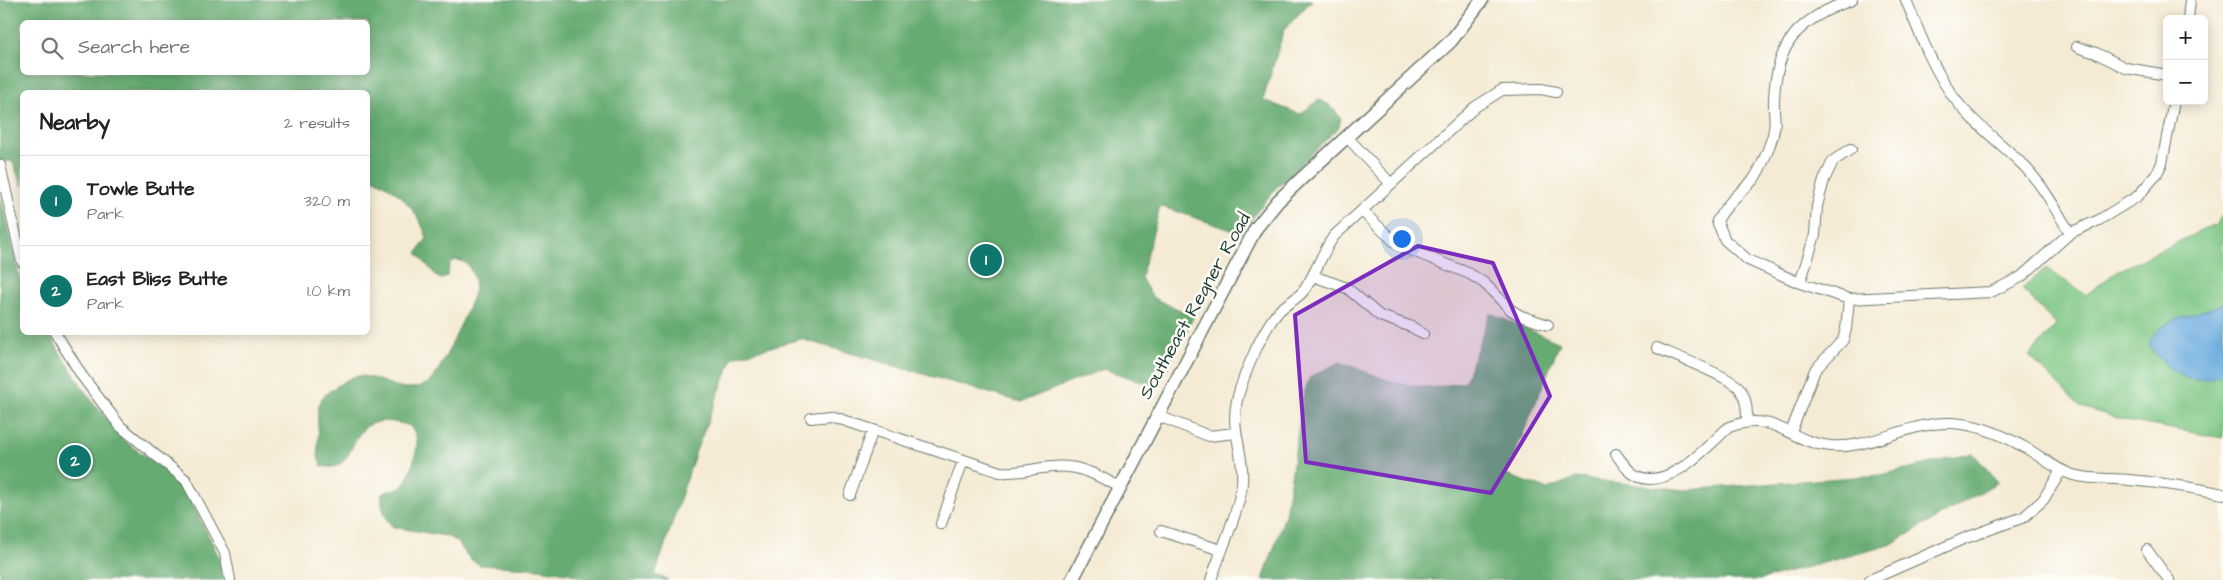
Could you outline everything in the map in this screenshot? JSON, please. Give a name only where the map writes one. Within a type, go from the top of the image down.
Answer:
[{"type":"main road","name":"Southeast Regner Road","points":[[1072,580],[1156,415],[1256,228],[1278,200],[1451,41],[1482,0]]},
{"type":"street","points":[[1852,0],[1818,13],[1803,25],[1789,41],[1778,64],[1773,101],[1776,119],[1771,141],[1753,180],[1737,193],[1716,221],[1725,240],[1748,260],[1800,283],[1849,299],[1991,292],[2021,277],[2070,234],[2126,205],[2138,196],[2156,176],[2165,151],[2173,105]]},
{"type":"street","points":[[1906,0],[1932,63],[1951,94],[1975,121],[2026,168],[2045,191],[2070,234]]},
{"type":"street","points":[[2188,15],[2190,0]]},
{"type":"street","points":[[2077,47],[2096,53],[2126,68],[2163,74]]},
{"type":"street","points":[[1211,580],[1242,483],[1242,464],[1235,433],[1237,403],[1244,377],[1279,311],[1303,292],[1313,276],[1323,251],[1334,236],[1475,108],[1502,86],[1556,92]]},
{"type":"street","points":[[1347,137],[1392,184]]},
{"type":"street","points":[[1800,283],[1815,235],[1817,206],[1824,180],[1834,161],[1851,149]]},
{"type":"street","points":[[0,165],[20,253]]},
{"type":"street","points":[[1362,211],[1398,245],[1470,274],[1484,283],[1511,310],[1521,316],[1548,325]]},
{"type":"street","points":[[1313,276],[1347,288],[1380,316],[1412,327],[1423,334]]},
{"type":"street","points":[[1790,432],[1815,370],[1842,340],[1846,329],[1849,299]]},
{"type":"street","points":[[57,335],[82,376],[120,426],[136,441],[177,470],[186,480],[225,553],[230,580]]},
{"type":"street","points":[[1657,348],[1726,379],[1739,387],[1746,402],[1747,422]]},
{"type":"street","points":[[1156,415],[1209,436],[1235,433]]},
{"type":"street","points":[[811,418],[831,416],[1000,472],[1015,473],[1069,467],[1084,471],[1120,487]]},
{"type":"street","points":[[1616,454],[1630,471],[1637,476],[1655,479],[1676,472],[1729,427],[1747,422],[1759,421],[1769,423],[1829,446],[1847,445],[1936,423],[1953,423],[1992,432],[2024,447],[2061,471],[2090,478],[2153,482],[2223,494]]},
{"type":"street","points":[[850,495],[873,430]]},
{"type":"street","points":[[941,524],[963,461]]},
{"type":"street","points":[[1870,580],[1963,538],[2024,517],[2043,500],[2061,471]]},
{"type":"street","points":[[1162,530],[1221,550]]},
{"type":"street","points":[[2147,550],[2169,580]]},
{"type":"highlighted area","points":[[1418,246],[1493,263],[1550,396],[1491,493],[1306,462],[1295,315]]},
{"type":"green space","points":[[0,0],[1312,0],[1284,30],[1263,100],[1300,114],[1319,100],[1330,105],[1341,118],[1339,127],[1275,189],[1240,233],[1160,206],[1141,278],[1153,298],[1194,316],[1157,387],[1104,369],[1021,402],[801,339],[733,357],[696,451],[655,575],[668,580],[589,580],[568,573],[531,568],[480,565],[470,559],[456,541],[446,536],[393,527],[387,520],[384,512],[382,494],[400,488],[410,473],[417,440],[410,426],[387,421],[372,424],[362,431],[344,461],[335,466],[322,466],[318,457],[318,405],[322,397],[344,382],[358,376],[409,388],[428,383],[439,369],[445,357],[465,315],[474,290],[473,276],[467,264],[462,261],[456,260],[450,263],[447,276],[442,279],[437,277],[417,253],[427,238],[412,209],[388,186],[370,177],[370,90],[20,90],[20,181],[12,161],[0,162]]},
{"type":"green space","points":[[0,195],[20,278],[20,335],[49,335],[86,393],[123,440],[182,483],[221,561],[223,580],[0,580]]},
{"type":"green space","points":[[2223,215],[2223,438],[2127,421],[2081,407],[2029,356],[2056,325],[2022,289],[2046,268],[2086,295],[2116,272],[2215,224]]},
{"type":"green space","points":[[1490,313],[1560,343],[1506,475],[1547,489],[1576,478],[1685,490],[1881,475],[1973,453],[1998,482],[1890,545],[1760,580],[1263,580],[1285,515],[1304,393],[1310,377],[1340,362],[1395,383],[1431,388],[1465,382]]},
{"type":"water","points":[[2223,303],[2223,374],[2199,379],[2180,375],[2171,369],[2148,344],[2154,334],[2171,322]]},
{"type":"place","name":"Towle Butte","points":[[986,260]]},
{"type":"place","name":"East Bliss Butte","points":[[75,461]]}]
